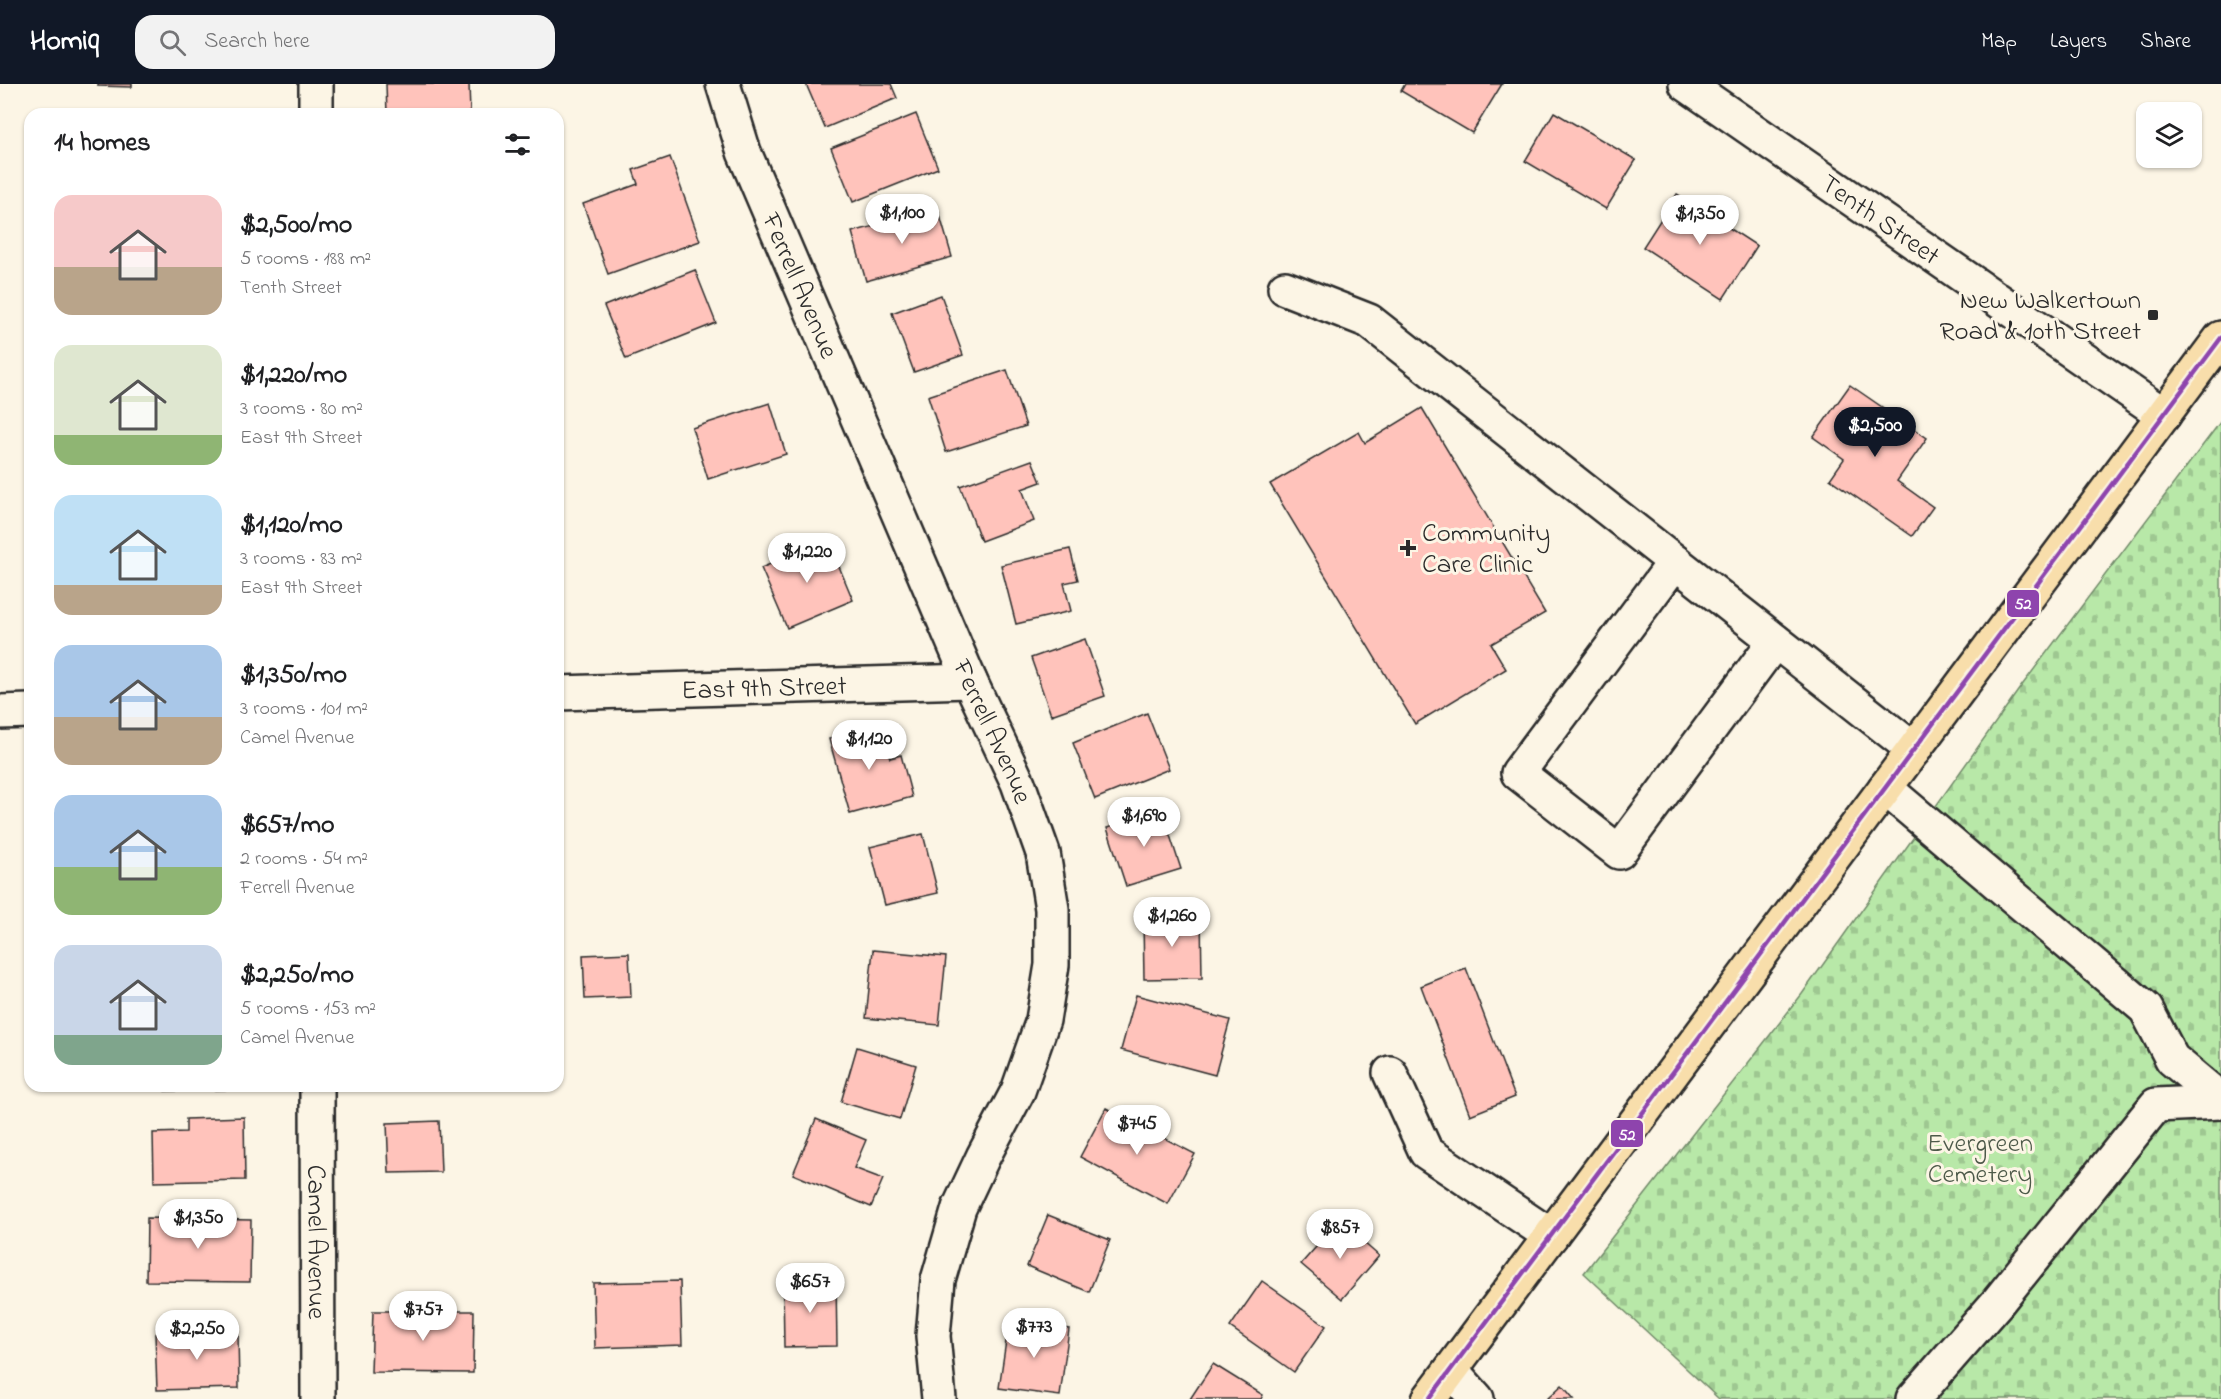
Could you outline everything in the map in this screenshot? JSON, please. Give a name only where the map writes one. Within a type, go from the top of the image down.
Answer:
[{"type":"main road","points":[[1429,1399],[2221,338]]},
{"type":"street","points":[[316,84],[316,108]]},
{"type":"street","name":"Ferrell Avenue","points":[[723,84],[744,152],[970,681],[1018,783],[1043,853],[1052,909],[1052,965],[1043,1020],[1018,1091],[959,1208],[938,1280],[933,1336],[939,1399]]},
{"type":"street","name":"Tenth Street","points":[[1686,84],[2164,415]]},
{"type":"street","points":[[1285,288],[1369,321],[1914,750]]},
{"type":"street","points":[[1675,562],[1518,773],[1619,852],[1775,641]]},
{"type":"street","name":"East 9th Street","points":[[564,693],[970,681]]},
{"type":"street","points":[[0,712],[24,711]]},
{"type":"street","points":[[1885,788],[2146,1009],[2172,1059],[2221,1101]]},
{"type":"street","points":[[1390,1073],[1426,1152],[1551,1236]]},
{"type":"street","name":"Camel Avenue","points":[[317,1092],[318,1399]]},
{"type":"street","points":[[1913,1399],[1997,1303],[2156,1105],[2221,1101]]},
{"type":"street","points":[[1451,1370],[1477,1399]]},
{"type":"green space","name":"Evergreen Cemetery","points":[[2221,421],[2221,1399],[1719,1399],[1584,1273],[1802,994],[2020,688]]},
{"type":"building","points":[[98,84],[132,84],[132,87],[98,86]]},
{"type":"building","points":[[386,84],[469,84],[470,108],[387,108]]},
{"type":"building","points":[[806,84],[891,84],[897,98],[825,128]]},
{"type":"building","points":[[1405,84],[1502,84],[1472,133],[1401,91]]},
{"type":"building","points":[[1554,112],[1636,160],[1606,209],[1525,161]]},
{"type":"building","points":[[916,114],[938,168],[853,202],[831,148]]},
{"type":"building","points":[[670,157],[700,241],[608,274],[583,204],[638,184],[633,170]]},
{"type":"building","points":[[1677,194],[1757,246],[1723,299],[1643,247]]},
{"type":"building","points":[[938,209],[952,257],[866,281],[852,232]]},
{"type":"building","points":[[695,270],[716,323],[626,359],[604,306]]},
{"type":"building","points":[[941,295],[963,355],[914,372],[892,313]]},
{"type":"building","points":[[1007,370],[1026,426],[946,452],[928,396]]},
{"type":"building","points":[[1850,385],[1927,438],[1897,481],[1933,507],[1912,536],[1830,479],[1844,459],[1813,437]]},
{"type":"building","points":[[770,403],[786,454],[708,479],[692,428]]},
{"type":"building","name":"Community Care Clinic","points":[[1422,408],[1545,613],[1491,644],[1506,669],[1415,724],[1270,484],[1359,432],[1365,443]]},
{"type":"building","points":[[1032,460],[1041,482],[1022,489],[1034,521],[981,541],[960,486]]},
{"type":"building","points":[[828,540],[853,600],[787,628],[761,568]]},
{"type":"building","points":[[1070,549],[1078,580],[1064,583],[1071,611],[1016,624],[1001,565]]},
{"type":"building","points":[[1085,639],[1105,696],[1051,715],[1031,658]]},
{"type":"building","points":[[1147,713],[1169,769],[1095,799],[1073,743]]},
{"type":"building","points":[[880,726],[890,758],[901,755],[912,797],[850,814],[829,739]]},
{"type":"building","points":[[1162,811],[1181,869],[1126,886],[1107,828]]},
{"type":"building","points":[[923,834],[938,893],[885,905],[870,847]]},
{"type":"building","points":[[1201,917],[1202,978],[1144,979],[1143,918]]},
{"type":"building","points":[[873,950],[946,957],[939,1025],[866,1018]]},
{"type":"building","points":[[629,953],[631,997],[585,999],[583,955]]},
{"type":"building","points":[[1466,968],[1515,1097],[1470,1115],[1421,986]]},
{"type":"building","points":[[1136,995],[1230,1020],[1215,1075],[1121,1050]]},
{"type":"building","points":[[857,1047],[916,1065],[900,1119],[841,1102]]},
{"type":"building","points":[[1106,1108],[1195,1154],[1168,1204],[1080,1157]]},
{"type":"building","points":[[244,1117],[245,1180],[154,1182],[153,1133],[186,1132],[186,1119]]},
{"type":"building","points":[[816,1119],[866,1140],[854,1168],[883,1179],[871,1207],[793,1174]]},
{"type":"building","points":[[439,1121],[441,1172],[389,1173],[387,1123]]},
{"type":"building","points":[[1048,1215],[1110,1240],[1089,1292],[1027,1266]]},
{"type":"building","points":[[147,1218],[251,1220],[250,1282],[146,1281]]},
{"type":"building","points":[[1339,1221],[1379,1256],[1342,1299],[1301,1264]]},
{"type":"building","points":[[836,1280],[837,1346],[784,1347],[783,1281]]},
{"type":"building","points":[[680,1281],[682,1345],[595,1348],[593,1283]]},
{"type":"building","points":[[1262,1281],[1326,1326],[1294,1372],[1230,1327]]},
{"type":"building","points":[[373,1311],[474,1311],[473,1373],[371,1372]]},
{"type":"building","points":[[1009,1321],[1069,1329],[1060,1396],[999,1388]]},
{"type":"building","points":[[238,1332],[239,1388],[157,1390],[155,1334]]},
{"type":"building","points":[[1213,1364],[1263,1395],[1261,1399],[1190,1399]]},
{"type":"building","points":[[1562,1385],[1574,1399],[1547,1399]]},
{"type":"transit line","name":"52","points":[[1429,1399],[2221,338]]},
{"type":"place","name":"New Walkertown Road & 10th Street","points":[[2153,315]]},
{"type":"place","name":"Community Care Clinic","points":[[1408,548]]}]
